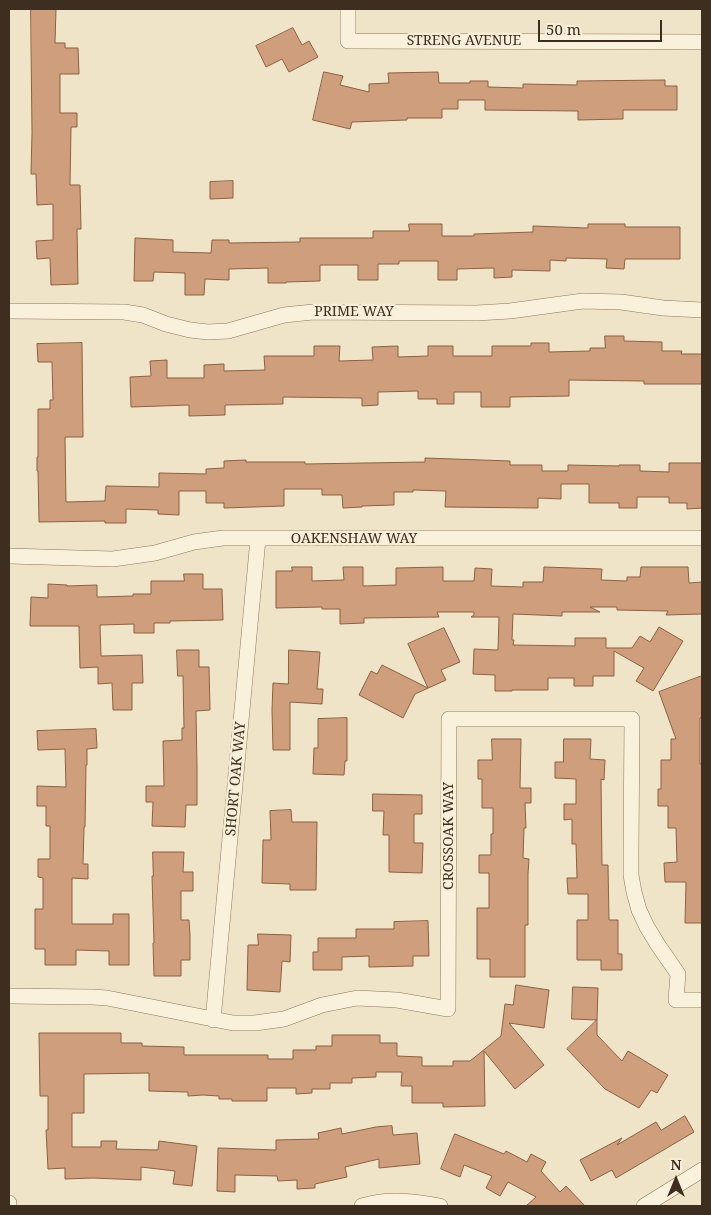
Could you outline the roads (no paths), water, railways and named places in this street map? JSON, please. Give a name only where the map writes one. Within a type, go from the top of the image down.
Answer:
[{"type":"street","name":"STRENG AVENUE","points":[[348,9],[348,41],[702,42]]},
{"type":"street","name":"PRIME WAY","points":[[9,311],[124,312],[190,330],[208,332],[228,331],[284,316],[313,312],[477,313],[583,301],[620,302],[663,308],[702,310]]},
{"type":"street","name":"OAKENSHAW WAY","points":[[9,556],[113,559],[155,553],[194,542],[223,538],[702,538]]},
{"type":"street","name":"SHORT OAK WAY","points":[[213,1020],[258,539]]},
{"type":"street","name":"CROSSOAK WAY","points":[[9,996],[107,998],[233,1024],[255,1024],[284,1019],[322,1004],[357,998],[397,1000],[448,1009],[449,719],[632,719],[631,875],[634,892],[639,910],[647,927],[678,974],[676,1000],[702,1000]]},
{"type":"street","points":[[644,1206],[702,1170]]},
{"type":"street","points":[[362,1206],[374,1202],[404,1200],[440,1206]]}]
